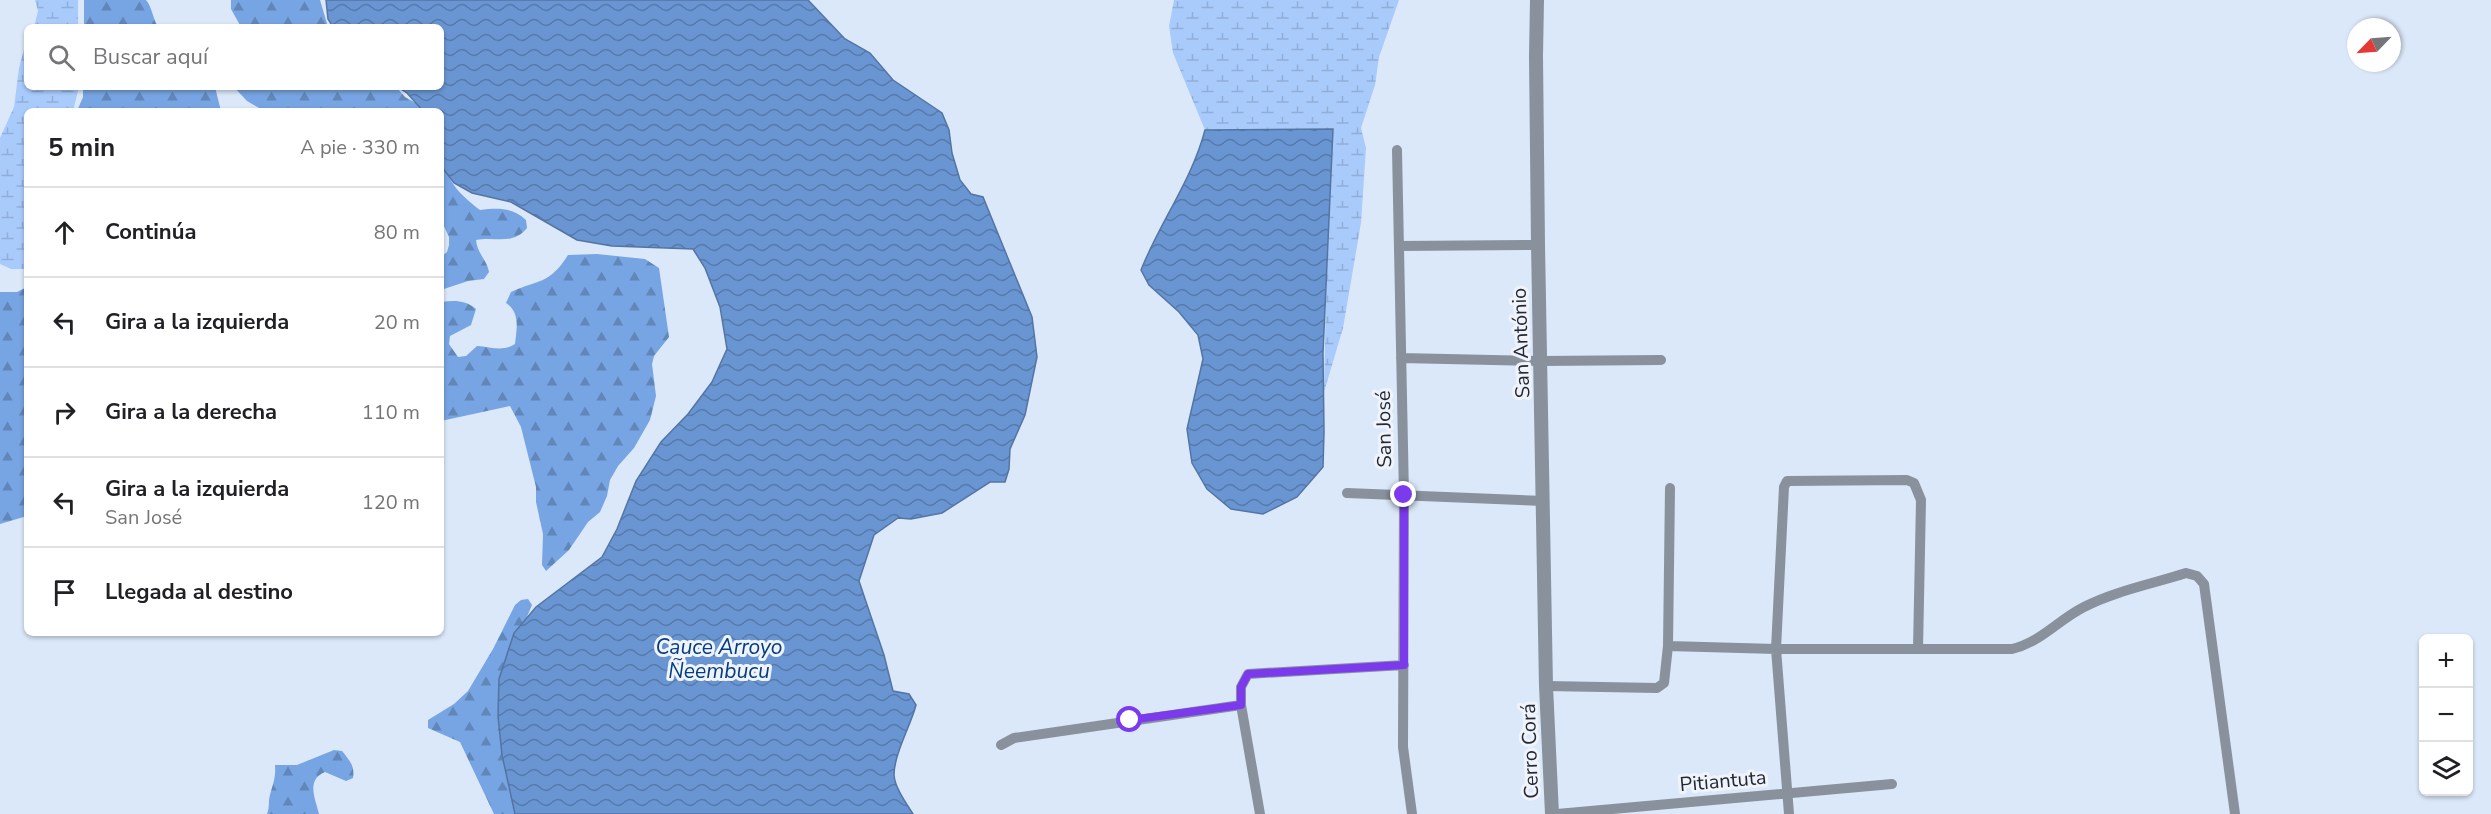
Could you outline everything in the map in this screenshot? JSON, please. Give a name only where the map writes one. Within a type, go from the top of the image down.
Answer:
[{"type":"street","name":"San António","points":[[1537,0],[1538,245],[1546,686]]},
{"type":"street","name":"San José","points":[[1397,150],[1404,495],[1403,747],[1412,814]]},
{"type":"street","points":[[1399,246],[1538,245]]},
{"type":"street","points":[[1401,358],[1541,361],[1660,360]]},
{"type":"street","points":[[1789,814],[1776,649],[1784,487],[1787,482],[1906,480],[1914,483],[1921,500],[1918,649]]},
{"type":"street","points":[[1546,686],[1657,688],[1664,683],[1668,646],[1670,488]]},
{"type":"street","points":[[1347,493],[1544,501]]},
{"type":"street","points":[[1668,646],[1776,649],[2012,649],[2028,645],[2070,616],[2098,601],[2186,573],[2197,576],[2204,584],[2235,814]]},
{"type":"street","points":[[1260,814],[1241,705],[1241,687],[1248,674],[1404,665]]},
{"type":"street","name":"Cerro Corá","points":[[1546,686],[1552,814]]},
{"type":"street","points":[[1001,745],[1014,738],[1241,705]]},
{"type":"street","name":"Pitiantuta","points":[[1557,814],[1892,784]]},
{"type":"green space","points":[[35,0],[78,0],[78,24],[35,24],[38,11]]},
{"type":"green space","points":[[84,0],[146,0],[157,24],[84,24]]},
{"type":"green space","points":[[231,0],[320,0],[327,24],[239,24],[231,9]]},
{"type":"green space","points":[[1174,0],[1399,0],[1379,57],[1375,85],[1361,128],[1366,148],[1361,223],[1343,328],[1324,392],[1327,242],[1333,129],[1205,130],[1173,53],[1169,26]]},
{"type":"green space","points":[[24,49],[24,90],[78,90],[74,108],[24,108],[24,269],[11,269],[0,264],[0,138],[14,107]]},
{"type":"green space","points":[[83,90],[216,90],[220,108],[78,108]]},
{"type":"green space","points":[[237,90],[399,90],[405,97],[425,108],[259,108],[247,101]]},
{"type":"green space","points":[[444,158],[447,172],[467,200],[480,210],[499,209],[515,213],[526,220],[527,228],[510,239],[476,240],[489,272],[484,279],[468,281],[444,289],[444,254],[449,245],[449,237],[444,226]]},
{"type":"green space","points":[[597,254],[645,259],[659,268],[669,337],[654,356],[652,364],[656,396],[650,420],[634,448],[618,466],[610,480],[607,496],[600,512],[588,522],[569,550],[546,571],[542,565],[543,534],[536,502],[536,487],[521,427],[510,406],[444,420],[444,302],[460,301],[476,309],[471,325],[450,336],[449,344],[458,357],[466,356],[477,346],[506,348],[515,344],[516,316],[506,303],[511,292],[543,280],[555,272],[568,255]]},
{"type":"green space","points":[[24,288],[24,517],[0,524],[0,292],[17,292]]},
{"type":"green space","points":[[528,599],[532,605],[520,633],[538,814],[494,814],[460,742],[428,728],[428,720],[454,704],[468,691],[515,605],[521,600]]},
{"type":"green space","points":[[334,750],[342,751],[350,761],[353,767],[353,778],[346,781],[325,772],[319,775],[315,780],[313,790],[319,814],[267,814],[275,777],[275,765],[297,765]]},
{"type":"water","name":"Cauce Arroyo Ñeembucu","points":[[326,0],[808,0],[845,39],[870,53],[893,80],[942,113],[949,130],[952,153],[960,180],[971,194],[983,197],[1032,317],[1037,357],[1025,415],[1010,449],[1009,469],[1005,482],[990,482],[942,513],[911,519],[898,518],[874,535],[859,581],[884,655],[893,691],[909,694],[916,705],[897,758],[894,775],[899,790],[913,814],[515,814],[502,755],[498,716],[499,679],[514,633],[536,607],[602,557],[617,529],[636,481],[661,442],[688,414],[712,382],[727,349],[720,307],[705,268],[693,249],[612,246],[577,240],[511,202],[472,193],[454,183],[444,170],[444,108],[420,108],[402,90],[444,90],[444,24],[331,24],[328,19]]},
{"type":"water","points":[[1333,129],[1323,353],[1323,467],[1297,497],[1263,514],[1231,509],[1207,489],[1192,463],[1187,429],[1203,359],[1198,335],[1179,312],[1149,285],[1141,270],[1184,184],[1205,130]]},
{"type":"route","points":[[1130,720],[1241,705],[1241,687],[1248,674],[1404,665],[1404,495]]}]
